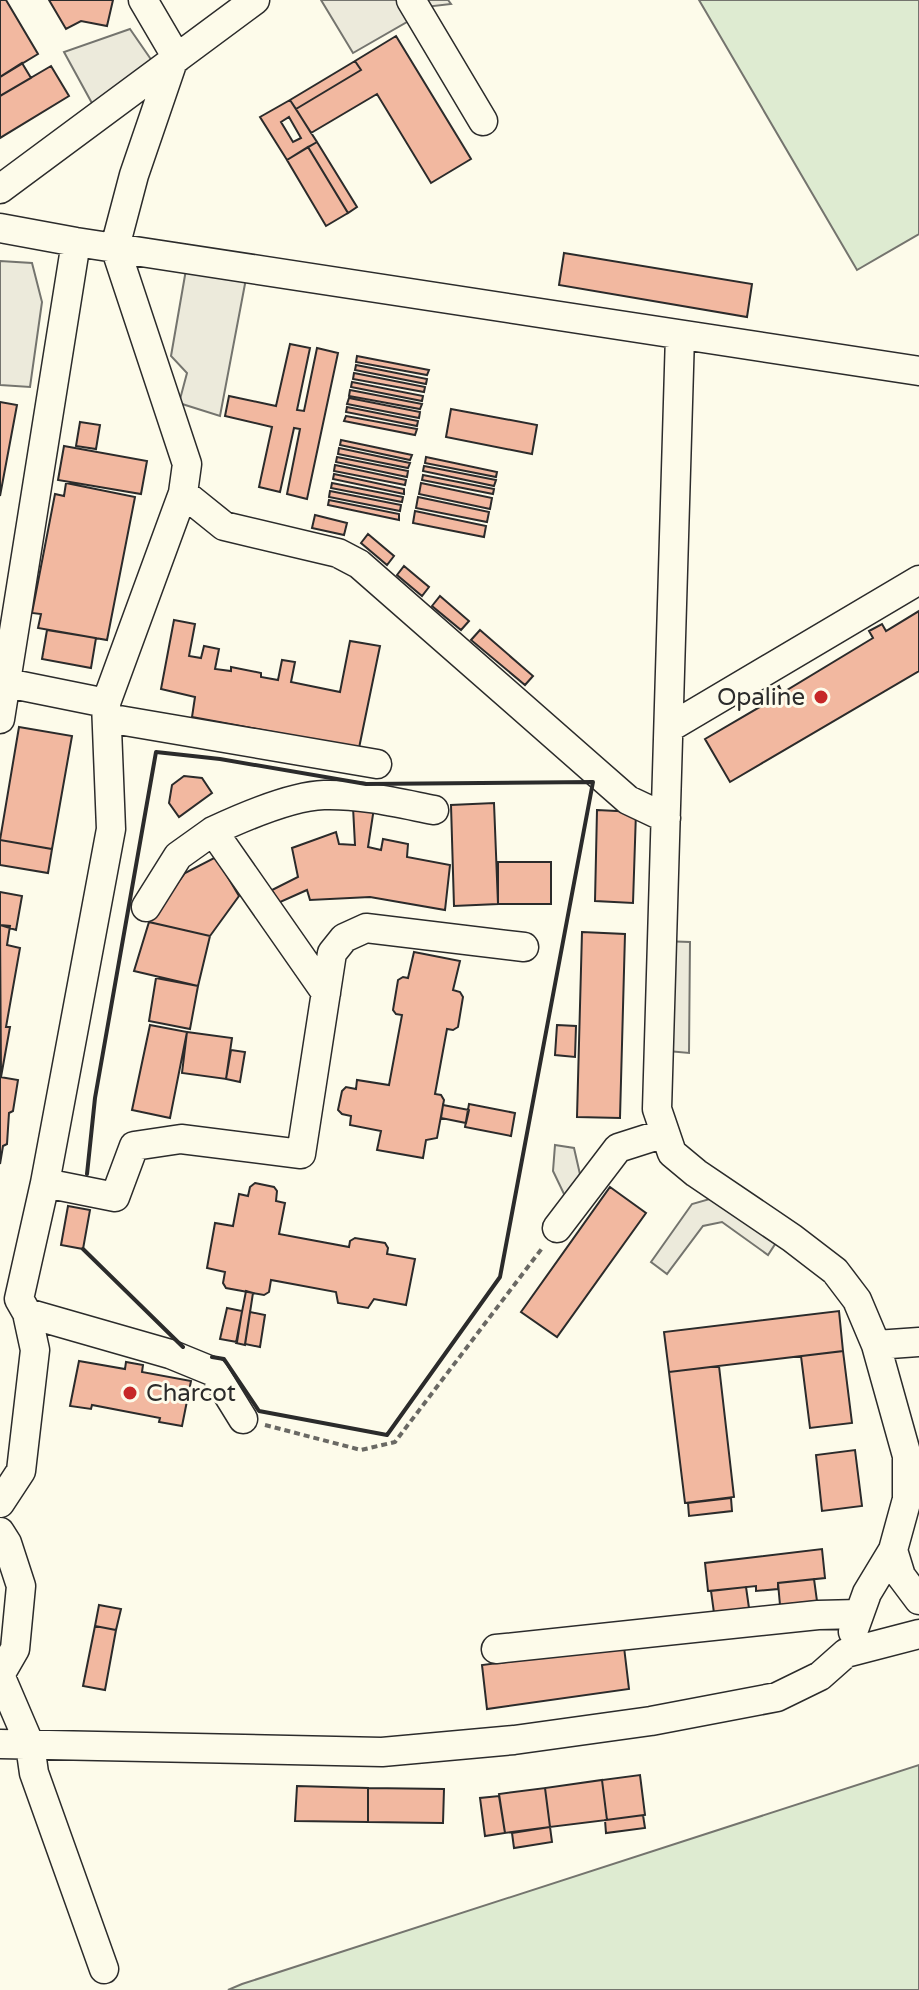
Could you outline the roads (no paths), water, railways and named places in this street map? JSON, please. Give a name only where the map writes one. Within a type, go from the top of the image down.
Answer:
[{"type":"lane","points":[[0,1503],[21,1471],[35,1350],[15,1305],[45,1183],[111,829],[107,710],[183,493],[187,464],[115,247],[134,175],[175,60],[143,0]]},
{"type":"lane","points":[[0,189],[255,0]]},
{"type":"lane","points":[[411,0],[483,121]]},
{"type":"lane","points":[[0,228],[919,371]]},
{"type":"lane","points":[[0,719],[76,242]]},
{"type":"lane","points":[[680,335],[657,1109],[672,1153],[835,1271],[857,1300],[876,1345],[907,1456],[907,1499],[893,1550],[867,1593],[846,1653]]},
{"type":"lane","points":[[183,493],[224,526],[338,553],[359,564],[628,800],[666,818]]},
{"type":"lane","points":[[669,728],[919,580]]},
{"type":"lane","points":[[7,683],[107,710],[377,764]]},
{"type":"lane","points":[[146,907],[178,856],[213,831],[253,811],[321,795],[365,797],[434,810]]},
{"type":"lane","points":[[213,831],[326,993]]},
{"type":"lane","points":[[45,1183],[115,1197],[134,1146],[181,1139],[301,1154],[332,953],[344,938],[366,928],[524,947]]},
{"type":"lane","points":[[557,1228],[618,1148],[665,1133]]},
{"type":"lane","points":[[15,1305],[170,1354],[214,1372],[243,1419]]},
{"type":"lane","points":[[876,1345],[919,1342]]},
{"type":"lane","points":[[0,1532],[7,1543],[21,1586],[15,1649],[0,1675],[30,1745],[34,1773],[104,1969]]},
{"type":"lane","points":[[893,1550],[901,1576],[919,1600]]},
{"type":"lane","points":[[496,1649],[818,1615],[859,1614]]},
{"type":"lane","points":[[0,1744],[382,1752],[514,1740],[651,1721],[777,1697],[820,1676],[846,1653],[919,1634]]},
{"type":"place","name":"Opaline","points":[[821,697]]},
{"type":"place","name":"Charcot","points":[[130,1393]]}]
